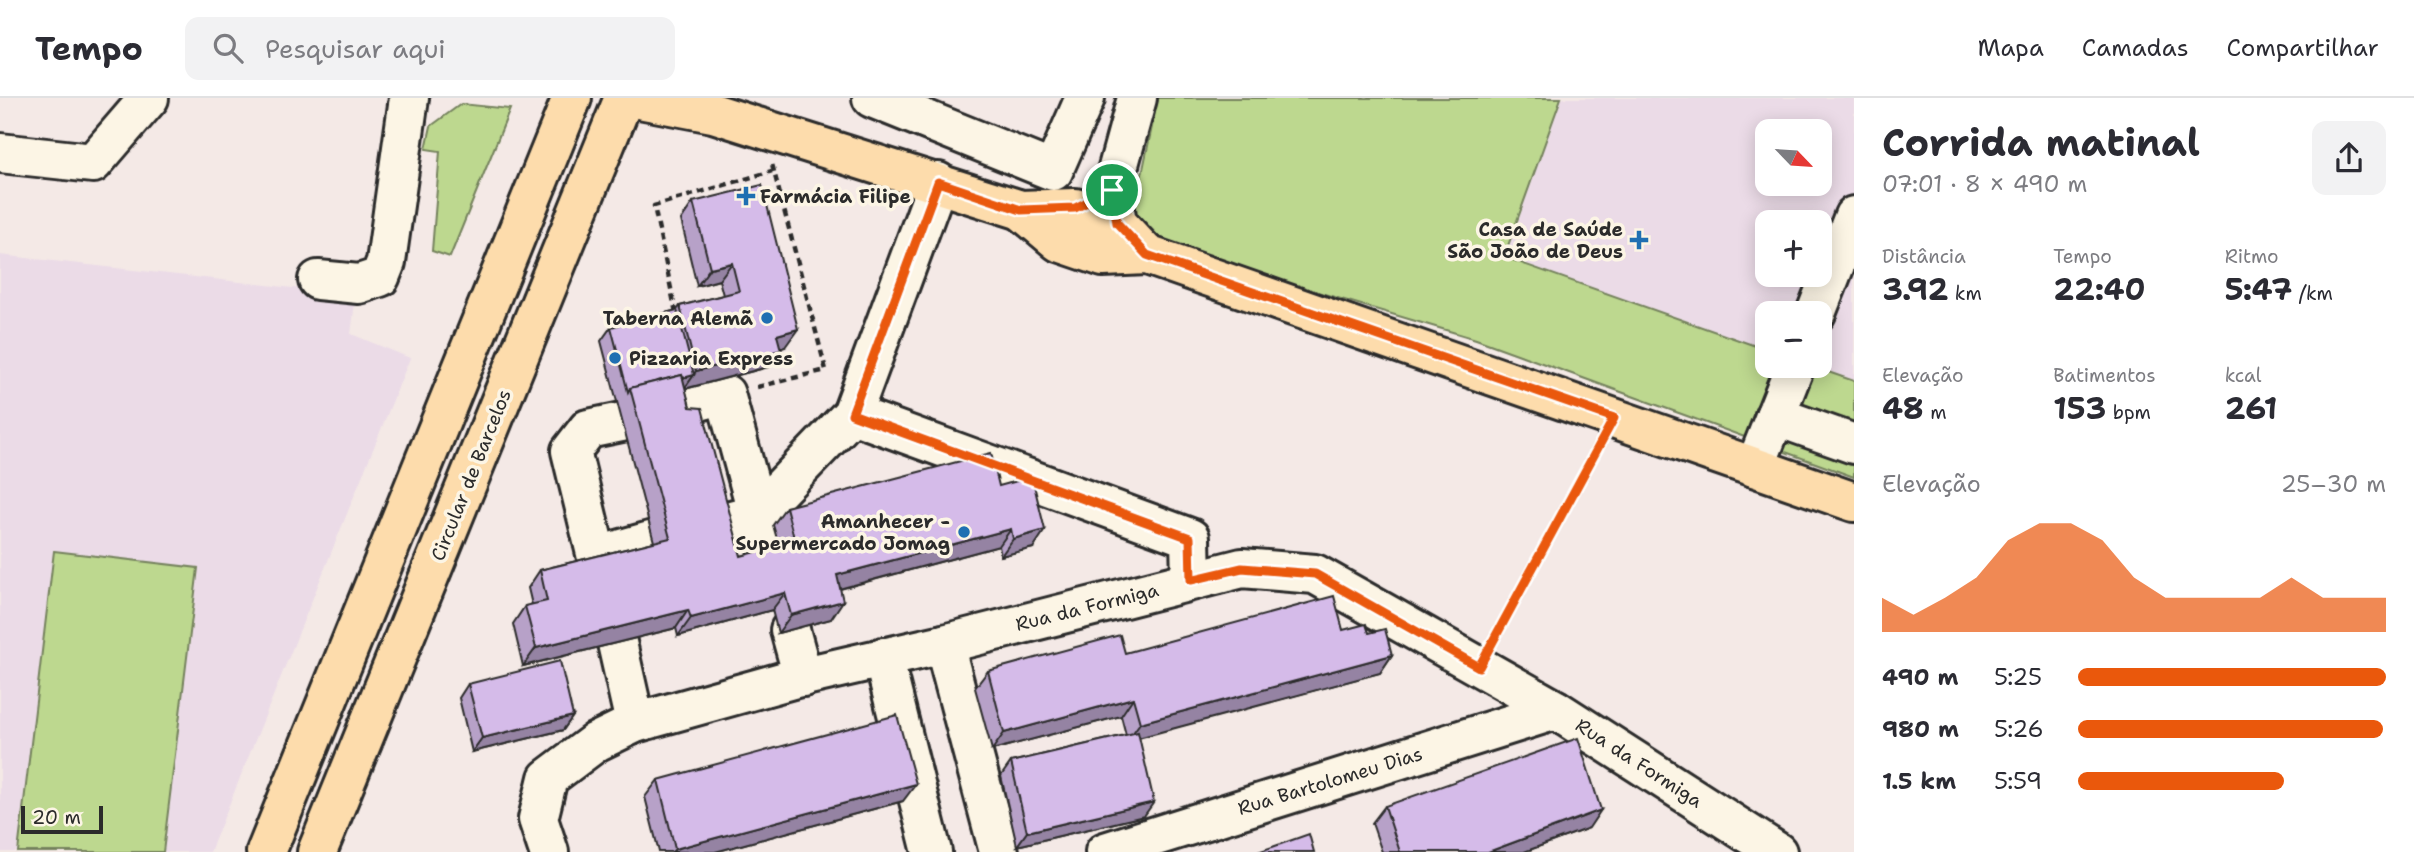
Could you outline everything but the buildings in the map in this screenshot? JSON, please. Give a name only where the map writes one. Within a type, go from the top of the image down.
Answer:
[{"type":"main road","points":[[266,852],[572,98]]},
{"type":"main road","name":"Circular de Barcelos","points":[[317,852],[624,98]]},
{"type":"main road","points":[[634,98],[713,113],[1021,210],[1115,206],[1147,255]]},
{"type":"main road","points":[[1021,210],[1059,242],[1103,257],[1147,255],[1854,502]]},
{"type":"street","points":[[0,152],[93,163],[149,98]]},
{"type":"street","points":[[318,280],[359,284],[380,277],[386,262],[409,98]]},
{"type":"street","points":[[872,98],[1053,171],[1085,98]]},
{"type":"street","points":[[1115,206],[1138,98]]},
{"type":"street","points":[[716,524],[757,513],[852,414],[938,182]]},
{"type":"street","points":[[1821,301],[1854,216]]},
{"type":"street","points":[[1755,467],[1790,378]]},
{"type":"street","points":[[674,408],[725,394],[771,563]]},
{"type":"street","points":[[852,414],[1190,538],[1191,580]]},
{"type":"street","points":[[1775,415],[1854,444]]},
{"type":"street","points":[[622,422],[588,429],[571,451],[599,563],[654,540]]},
{"type":"street","name":"Rua da Formiga","points":[[549,852],[538,819],[548,778],[596,742],[635,723],[803,677],[1242,568],[1315,574],[1556,710],[1777,852]]},
{"type":"street","points":[[790,630],[803,677]]},
{"type":"street","points":[[617,643],[635,723]]},
{"type":"street","points":[[944,644],[999,852]]},
{"type":"street","points":[[883,657],[932,852]]},
{"type":"street","name":"Rua Bartolomeu Dias","points":[[1105,852],[1556,710]]},
{"type":"path","points":[[725,394],[827,370],[772,171],[772,156]]},
{"type":"path","points":[[677,321],[654,206],[772,171]]},
{"type":"path","points":[[1479,667],[1614,418]]},
{"type":"shaded area","name":"Casa de Saúde São João de Deus","points":[[1561,98],[1854,98],[1854,381],[1832,373],[1832,301],[1755,301],[1755,346],[1504,257]]},
{"type":"shaded area","points":[[0,255],[356,295],[351,334],[410,358],[210,852],[0,852]]},
{"type":"green space","points":[[1158,98],[1561,98],[1504,257],[1755,346],[1755,378],[1832,378],[1832,373],[1854,381],[1854,477],[1476,339],[1129,236]]},
{"type":"green space","points":[[461,104],[510,109],[450,257],[432,251],[440,151],[426,149],[431,126]]},
{"type":"green space","points":[[54,551],[198,568],[163,852],[18,852]]},
{"type":"place","name":"Farmácia Filipe","points":[[746,196]]},
{"type":"place","name":"Casa de Saúde São João de Deus","points":[[1639,240]]},
{"type":"place","name":"Taberna Alemã","points":[[767,318]]},
{"type":"place","name":"Pizzaria Express","points":[[615,358]]},
{"type":"place","name":"Amanhecer - Supermercado Jomag","points":[[964,532]]},
{"type":"route","points":[[938,182],[1021,210],[1075,208],[1112,190],[1117,223],[1147,255],[1614,418],[1479,667],[1315,574],[1242,568],[1191,580],[1190,538],[852,414],[938,182]]}]
